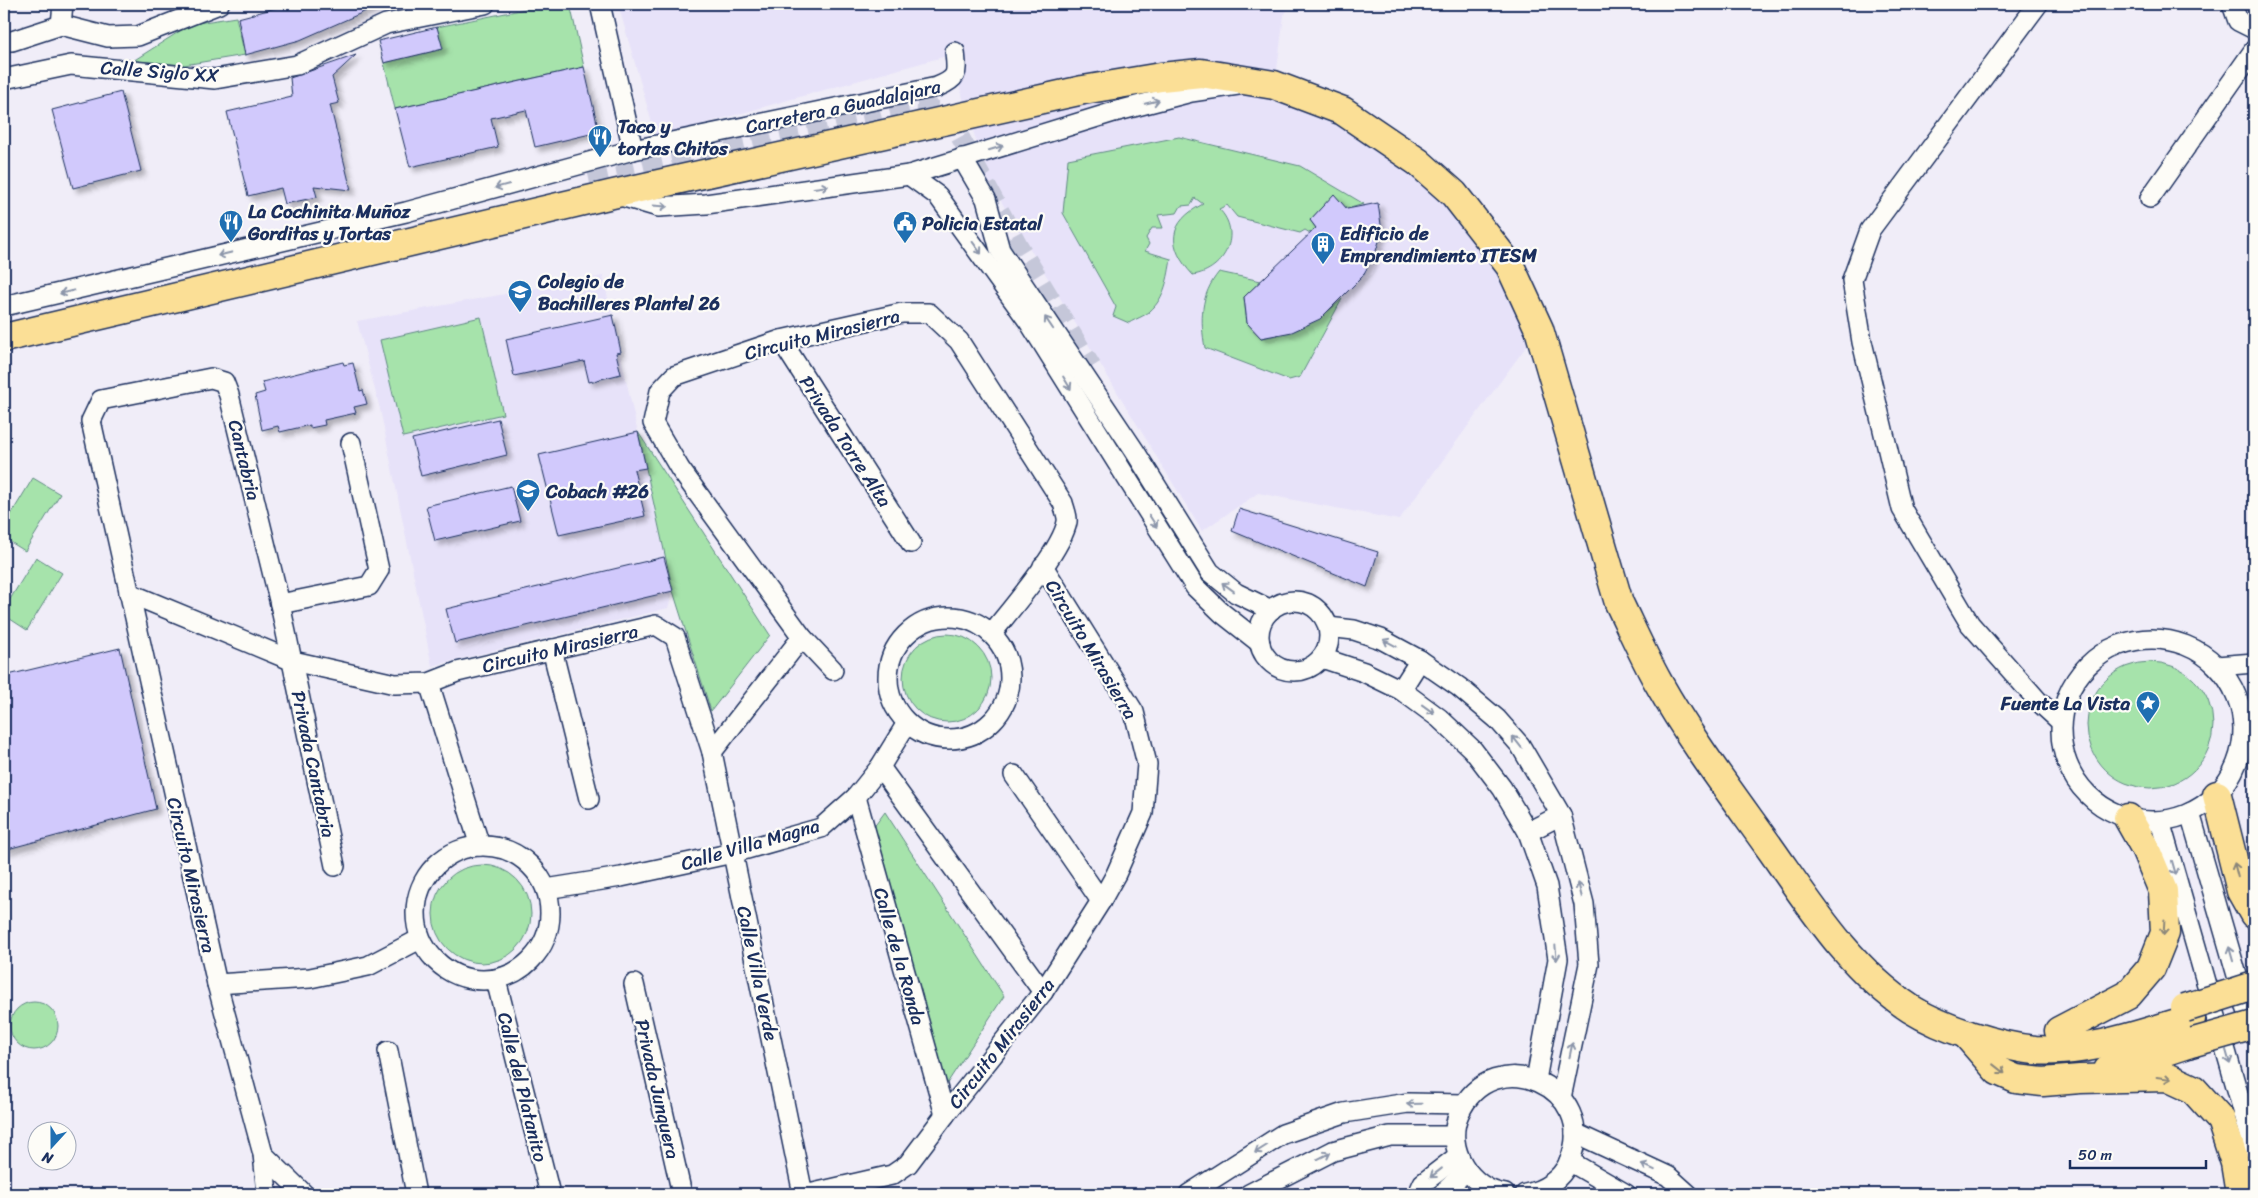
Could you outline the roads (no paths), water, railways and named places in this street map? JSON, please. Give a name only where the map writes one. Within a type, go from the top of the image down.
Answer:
[{"type":"highway","points":[[4,338],[613,194],[1083,90],[1161,77],[1201,73],[1259,81],[1343,111],[1374,130],[1418,162],[1454,194],[1510,266],[1539,329],[1619,604],[1658,683],[1698,747],[1824,926],[1864,971],[1911,1009],[1958,1030],[2034,1050],[2061,1050],[2190,1023],[2254,999]]},
{"type":"highway","points":[[2217,795],[2241,892],[2254,914]]},
{"type":"highway","points":[[2059,1031],[2128,995],[2151,968],[2165,933],[2163,892],[2145,848],[2128,818]]},
{"type":"highway","points":[[2080,1079],[2190,1023],[2254,986]]},
{"type":"highway","points":[[1958,1030],[2091,1031],[2190,1023],[2254,1025]]},
{"type":"highway","points":[[1958,1030],[1998,1071],[2016,1080],[2043,1082],[2080,1079],[2168,1077],[2193,1089],[2221,1120],[2235,1163],[2240,1194]]},
{"type":"street","points":[[61,25],[64,4]]},
{"type":"street","name":"Calle Siglo XX","points":[[4,79],[71,65],[215,78],[297,65],[386,24],[485,4]]},
{"type":"street","points":[[600,4],[633,150]]},
{"type":"street","points":[[2038,4],[1870,230],[1852,280],[1862,342],[1902,509],[1970,624],[2038,701],[2060,721]]},
{"type":"street","points":[[2232,4],[2238,21],[2254,29]]},
{"type":"street","points":[[4,42],[61,25],[108,37],[138,36],[221,5]]},
{"type":"street","points":[[2150,198],[2254,50]]},
{"type":"street","name":"Carretera a Guadalajara","points":[[4,306],[406,212],[633,150],[937,87],[950,82],[957,72],[956,52]]},
{"type":"street","points":[[613,194],[658,207],[706,204],[908,174],[1114,112],[1191,92],[1259,81]]},
{"type":"street","points":[[962,158],[986,199],[1000,250],[1134,450],[1210,572],[1236,593],[1271,610]]},
{"type":"street","points":[[540,176],[588,174]]},
{"type":"street","points":[[908,174],[938,196],[1029,322],[1195,587],[1222,613],[1260,643]]},
{"type":"street","name":"Circuito Mirasierra","points":[[809,1194],[892,1174],[908,1164],[944,1115],[1043,992],[1101,901],[1116,874],[1143,813],[1147,764],[1134,712],[1043,566],[1062,535],[1068,520],[1063,503],[959,341],[929,313],[902,312],[781,340],[674,376],[660,392],[652,422],[680,469],[802,637],[833,670]]},
{"type":"street","name":"Privada Torre Alta","points":[[781,340],[911,543]]},
{"type":"street","points":[[1092,367],[1126,422],[1134,450]]},
{"type":"street","name":"Cantabria","points":[[101,400],[211,378],[224,382],[280,604],[292,661]]},
{"type":"street","name":"Circuito Mirasierra","points":[[101,400],[91,421],[217,984],[263,1154],[267,1194]]},
{"type":"street","points":[[280,604],[369,586],[379,570],[351,444]]},
{"type":"street","points":[[992,633],[1043,566]]},
{"type":"street","points":[[1195,587],[1210,572]]},
{"type":"street","name":"Circuito Mirasierra","points":[[129,594],[292,661],[395,684],[429,683],[457,672],[656,625],[675,637],[712,752]]},
{"type":"street","points":[[1287,603],[1304,603],[1315,608],[1323,616],[1328,627],[1329,638],[1322,658],[1303,670],[1281,669],[1264,654],[1260,643],[1260,631],[1264,620],[1271,610],[1287,603]]},
{"type":"street","points":[[953,616],[974,621],[992,633],[1004,648],[1010,666],[1011,686],[1006,704],[995,720],[980,732],[952,739],[942,739],[924,734],[907,723],[894,706],[888,686],[888,669],[892,654],[900,640],[921,623],[932,619],[953,616]]},
{"type":"street","points":[[1328,627],[1354,630],[1381,639],[1420,660],[1459,687],[1497,719],[1520,746],[1561,815],[1584,904],[1589,964],[1561,1098]]},
{"type":"street","points":[[712,752],[802,637]]},
{"type":"street","points":[[2160,638],[2191,647],[2217,666],[2235,692],[2248,704],[2240,754],[2227,783],[2217,795],[2190,813],[2160,821],[2128,818],[2099,804],[2076,782],[2063,753],[2060,721],[2069,690],[2087,664],[2113,646],[2128,641],[2160,638]]},
{"type":"street","points":[[552,649],[589,799]]},
{"type":"street","points":[[1322,658],[1364,672],[1401,690],[1439,718],[1473,750],[1502,788],[1528,832],[1547,886],[1558,959],[1536,1080]]},
{"type":"street","points":[[1401,690],[1420,660]]},
{"type":"street","name":"Privada Cantabria","points":[[292,661],[335,866]]},
{"type":"street","points":[[2217,666],[2254,663]]},
{"type":"street","points":[[429,683],[480,846]]},
{"type":"street","name":"Calle Villa Magna","points":[[546,889],[622,877],[733,853],[821,828],[856,797],[880,767],[907,723]]},
{"type":"street","name":"Calle Villa Verde","points":[[712,752],[803,1194]]},
{"type":"street","points":[[880,767],[1043,992]]},
{"type":"street","points":[[1014,775],[1101,901]]},
{"type":"street","name":"Calle de la Ronda","points":[[856,797],[944,1115]]},
{"type":"street","points":[[2190,813],[2254,1034]]},
{"type":"street","points":[[1528,832],[1561,815]]},
{"type":"street","points":[[2160,821],[2254,1149]]},
{"type":"street","points":[[480,846],[501,848],[520,857],[535,871],[546,889],[550,918],[549,928],[542,946],[530,962],[514,973],[496,980],[473,980],[451,972],[432,958],[420,938],[415,918],[417,896],[426,876],[441,860],[460,850],[480,846]]},
{"type":"street","points":[[217,984],[310,978],[368,966],[420,938]]},
{"type":"street","name":"Calle del Platanito","points":[[496,980],[550,1194]]},
{"type":"street","name":"Privada Junquera","points":[[634,984],[682,1194]]},
{"type":"street","points":[[388,1051],[416,1194]]},
{"type":"street","points":[[1505,1194],[1497,1193],[1480,1184],[1462,1164],[1454,1136],[1456,1119],[1463,1104],[1477,1089],[1495,1079],[1516,1076],[1536,1080],[1550,1087],[1561,1098],[1571,1114],[1575,1133],[1573,1152],[1565,1169],[1552,1183],[1535,1192],[1525,1194]]},
{"type":"street","points":[[1189,1194],[1283,1134],[1344,1113],[1408,1103],[1463,1104]]},
{"type":"street","points":[[1575,1133],[1668,1176],[1688,1194]]},
{"type":"street","points":[[1249,1194],[1333,1151],[1390,1136],[1454,1136]]},
{"type":"street","points":[[263,1154],[304,1194]]},
{"type":"street","points":[[1569,1161],[1626,1194]]},
{"type":"street","points":[[1418,1194],[1423,1183],[1462,1164]]},
{"type":"street","points":[[1442,1194],[1462,1164]]},
{"type":"tunnel","points":[[588,174],[910,106],[932,109],[943,115],[958,133],[1019,246],[1092,367]]},
{"type":"place","name":"Taco y tortas Chitos","points":[[600,158]]},
{"type":"place","name":"La Cochinita Muñoz Gorditas y Tortas","points":[[231,243]]},
{"type":"place","name":"Policia Estatal","points":[[905,244]]},
{"type":"place","name":"Edificio de Emprendimiento ITESM","points":[[1323,265]]},
{"type":"place","name":"Colegio de Bachilleres Plantel 26","points":[[520,313]]},
{"type":"place","name":"Cobach #26","points":[[528,512]]},
{"type":"place","name":"Fuente La Vista","points":[[2148,724]]}]
